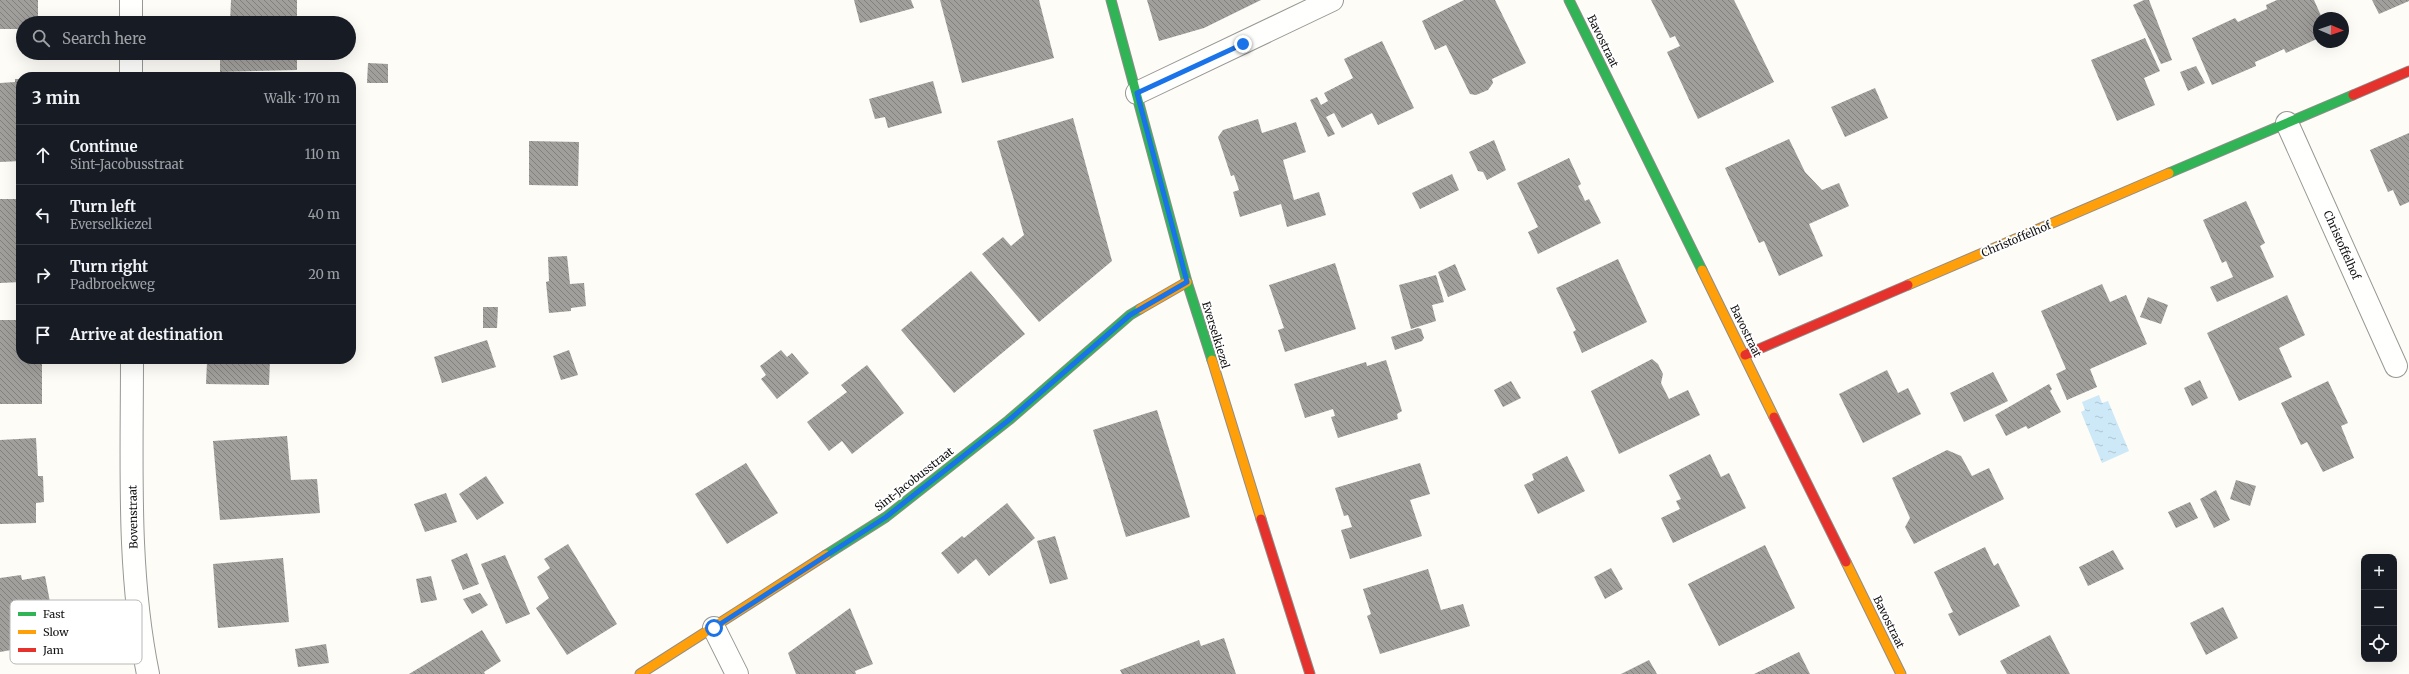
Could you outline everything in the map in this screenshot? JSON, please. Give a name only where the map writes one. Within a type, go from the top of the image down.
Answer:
[{"type":"street","points":[[131,0],[131,16]]},
{"type":"street","name":"Everselkiezel","points":[[1111,0],[1187,282],[1310,674]]},
{"type":"street","points":[[1137,93],[1332,0]]},
{"type":"street","name":"Bavostraat","points":[[1569,0],[1901,674]]},
{"type":"street","points":[[131,60],[131,72]]},
{"type":"street","name":"Christoffelhof","points":[[1745,355],[2409,71]]},
{"type":"street","name":"Christoffelhof","points":[[2287,123],[2396,366]]},
{"type":"street","name":"Sint-Jacobusstraat","points":[[640,674],[886,517],[1009,420],[1130,315],[1187,282]]},
{"type":"street","name":"Bovenstraat","points":[[132,364],[133,555],[138,600]]},
{"type":"street","points":[[714,628],[737,674]]},
{"type":"street","name":"Bovenstraat","points":[[142,644],[148,674]]},
{"type":"water","points":[[2099,395],[2102,403],[2108,401],[2129,451],[2102,463],[2081,412],[2085,410],[2082,402]]},
{"type":"building","points":[[0,0],[38,0],[38,16],[16,16],[16,29],[0,29]]},
{"type":"building","points":[[231,0],[297,0],[297,16],[230,16]]},
{"type":"building","points":[[854,0],[911,0],[914,8],[860,23]]},
{"type":"building","points":[[940,0],[1039,0],[1054,58],[962,83]]},
{"type":"building","points":[[1147,0],[1261,0],[1204,28],[1159,41]]},
{"type":"building","points":[[1464,0],[1495,0],[1526,63],[1492,79],[1493,83],[1488,90],[1476,95],[1470,94],[1446,45],[1435,50],[1422,21]]},
{"type":"building","points":[[1651,0],[1734,0],[1774,82],[1698,119],[1667,52],[1680,46],[1675,36],[1670,38]]},
{"type":"building","points":[[2144,0],[2149,0],[2172,60],[2161,64],[2133,5]]},
{"type":"building","points":[[2277,0],[2314,0],[2319,12],[2313,12],[2313,41],[2286,53],[2284,49],[2255,62],[2256,66],[2212,85],[2192,38],[2235,18],[2238,22],[2267,9],[2266,5]]},
{"type":"building","points":[[2372,0],[2409,0],[2409,1],[2379,14]]},
{"type":"building","points":[[2145,38],[2160,71],[2144,78],[2155,105],[2117,121],[2091,60]]},
{"type":"building","points":[[1382,41],[1414,108],[1378,125],[1372,113],[1342,128],[1334,113],[1326,117],[1335,134],[1328,137],[1310,100],[1317,97],[1321,105],[1328,101],[1324,93],[1353,78],[1344,59]]},
{"type":"building","points":[[220,60],[297,60],[297,70],[220,72]]},
{"type":"building","points":[[368,63],[388,64],[388,83],[367,83]]},
{"type":"building","points":[[2196,66],[2205,83],[2188,91],[2180,72]]},
{"type":"building","points":[[16,79],[16,161],[0,162],[0,83],[15,82]]},
{"type":"building","points":[[933,81],[942,113],[888,128],[885,117],[875,119],[869,99]]},
{"type":"building","points":[[1875,88],[1888,118],[1845,137],[1831,107]]},
{"type":"building","points":[[1073,118],[1112,261],[1039,322],[982,254],[1003,237],[1011,246],[1024,235],[997,141]]},
{"type":"building","points":[[1258,119],[1262,133],[1296,122],[1306,152],[1283,160],[1294,200],[1319,192],[1326,215],[1287,227],[1281,204],[1240,217],[1233,192],[1239,190],[1234,175],[1231,176],[1218,137],[1223,130]]},
{"type":"building","points":[[2409,133],[2409,202],[2400,206],[2393,190],[2388,192],[2370,150]]},
{"type":"building","points":[[1789,139],[1805,172],[1822,190],[1839,183],[1849,206],[1809,224],[1823,256],[1779,276],[1764,241],[1759,243],[1725,168]]},
{"type":"building","points":[[1494,140],[1506,170],[1487,180],[1483,172],[1478,171],[1469,152]]},
{"type":"building","points":[[529,141],[579,142],[578,186],[529,185]]},
{"type":"building","points":[[1569,158],[1581,184],[1578,186],[1585,201],[1589,199],[1601,223],[1538,254],[1528,232],[1538,227],[1517,183]]},
{"type":"building","points":[[1452,174],[1459,190],[1420,209],[1412,193]]},
{"type":"building","points":[[0,199],[16,199],[16,282],[0,283]]},
{"type":"building","points":[[2246,201],[2265,243],[2260,246],[2274,277],[2217,302],[2210,287],[2233,277],[2226,261],[2222,263],[2203,220]]},
{"type":"building","points":[[567,256],[570,284],[584,283],[586,306],[571,308],[571,311],[549,313],[546,282],[549,281],[548,257]]},
{"type":"building","points":[[1618,259],[1647,322],[1582,353],[1573,332],[1576,330],[1556,288]]},
{"type":"building","points":[[1335,263],[1356,329],[1285,352],[1278,330],[1284,328],[1269,285]]},
{"type":"building","points":[[1455,264],[1466,290],[1448,297],[1438,272]]},
{"type":"building","points":[[971,271],[1025,334],[954,393],[901,330]]},
{"type":"building","points":[[1436,275],[1444,302],[1432,305],[1436,321],[1411,329],[1399,285]]},
{"type":"building","points":[[2102,284],[2110,302],[2126,295],[2147,344],[2090,369],[2097,387],[2067,400],[2056,374],[2066,369],[2041,311]]},
{"type":"building","points":[[2287,295],[2305,335],[2279,348],[2292,377],[2239,401],[2207,333]]},
{"type":"building","points":[[2148,297],[2168,305],[2161,324],[2140,317]]},
{"type":"building","points":[[483,307],[498,307],[497,328],[483,328]]},
{"type":"building","points":[[0,320],[16,320],[16,364],[42,364],[42,404],[0,404]]},
{"type":"building","points":[[1418,328],[1421,329],[1424,338],[1422,341],[1395,350],[1391,337]]},
{"type":"building","points":[[487,340],[496,367],[442,383],[434,357]]},
{"type":"building","points":[[569,350],[578,375],[561,380],[553,356]]},
{"type":"building","points":[[781,350],[787,357],[792,353],[809,373],[777,399],[761,379],[766,375],[760,366]]},
{"type":"building","points":[[1652,359],[1658,364],[1663,374],[1661,383],[1669,399],[1688,390],[1700,415],[1619,454],[1591,391]]},
{"type":"building","points":[[1386,360],[1402,411],[1397,414],[1398,419],[1338,438],[1331,417],[1335,416],[1333,409],[1305,418],[1294,384],[1366,362],[1367,366]]},
{"type":"building","points":[[207,364],[270,364],[269,385],[206,384]]},
{"type":"building","points":[[867,365],[904,413],[852,454],[842,441],[829,451],[807,422],[847,392],[841,385]]},
{"type":"building","points":[[1887,370],[1898,393],[1908,388],[1921,414],[1863,443],[1839,394]]},
{"type":"building","points":[[1993,372],[2008,401],[1964,422],[1950,393]]},
{"type":"building","points":[[2200,380],[2208,398],[2192,406],[2184,388]]},
{"type":"building","points":[[1511,381],[1521,398],[1503,407],[1494,390]]},
{"type":"building","points":[[2328,381],[2348,423],[2341,426],[2354,458],[2323,472],[2307,442],[2301,445],[2281,403]]},
{"type":"building","points":[[2049,384],[2052,389],[2050,391],[2061,412],[2028,429],[2026,426],[2006,436],[1995,415]]},
{"type":"building","points":[[1157,410],[1190,517],[1126,537],[1093,430]]},
{"type":"building","points":[[287,436],[291,480],[317,479],[320,513],[220,520],[213,441]]},
{"type":"building","points":[[36,438],[38,476],[43,476],[44,502],[36,503],[36,523],[0,524],[0,440]]},
{"type":"building","points":[[1947,450],[1961,456],[1972,476],[1989,468],[2004,499],[1914,544],[1905,527],[1910,518],[1892,478]]},
{"type":"building","points":[[1710,454],[1721,477],[1729,473],[1746,508],[1673,543],[1661,518],[1680,509],[1676,501],[1681,499],[1669,475]]},
{"type":"building","points":[[1567,456],[1585,491],[1538,514],[1524,485],[1534,480],[1532,474]]},
{"type":"building","points":[[746,463],[778,513],[727,544],[695,494]]},
{"type":"building","points":[[1420,463],[1430,494],[1410,500],[1422,536],[1350,559],[1341,530],[1352,527],[1348,515],[1344,516],[1335,488]]},
{"type":"building","points":[[486,476],[504,503],[477,520],[459,494]]},
{"type":"building","points":[[2236,480],[2256,486],[2250,506],[2230,499]]},
{"type":"building","points":[[2216,490],[2230,520],[2214,528],[2200,499]]},
{"type":"building","points":[[446,493],[457,522],[425,532],[414,504]]},
{"type":"building","points":[[2190,502],[2198,518],[2176,528],[2168,512]]},
{"type":"building","points":[[1007,503],[1035,538],[989,576],[976,559],[958,574],[941,553],[962,536],[964,538]]},
{"type":"building","points":[[1055,536],[1068,579],[1050,584],[1037,541]]},
{"type":"building","points":[[568,544],[617,624],[567,655],[536,608],[549,598],[537,577],[550,568],[544,559]]},
{"type":"building","points":[[1765,545],[1795,608],[1719,646],[1688,584]]},
{"type":"building","points":[[1985,547],[1994,566],[1998,563],[2020,606],[1959,636],[1948,614],[1953,612],[1934,572]]},
{"type":"building","points":[[2113,550],[2124,569],[2088,586],[2079,567]]},
{"type":"building","points":[[467,553],[479,584],[463,590],[451,560]]},
{"type":"building","points":[[505,555],[530,614],[506,624],[481,564]]},
{"type":"building","points":[[283,558],[289,622],[218,628],[213,564]]},
{"type":"building","points":[[1611,568],[1623,589],[1605,599],[1594,577]]},
{"type":"building","points":[[1428,569],[1441,610],[1463,604],[1470,626],[1380,654],[1367,616],[1371,614],[1363,589]]},
{"type":"building","points":[[21,575],[22,580],[45,576],[50,600],[10,600],[10,650],[0,652],[0,578]]},
{"type":"building","points":[[431,576],[437,600],[421,603],[416,579]]},
{"type":"building","points":[[480,593],[488,605],[472,614],[463,599]]},
{"type":"building","points":[[2223,607],[2238,638],[2206,655],[2190,623]]},
{"type":"building","points":[[850,608],[873,664],[855,671],[856,674],[796,674],[788,653]]},
{"type":"building","points":[[482,630],[501,661],[484,672],[485,674],[409,674]]},
{"type":"building","points":[[2050,635],[2070,674],[2007,674],[2000,661]]},
{"type":"building","points":[[1224,638],[1236,674],[1122,674],[1120,670],[1199,640],[1201,646]]},
{"type":"building","points":[[326,644],[329,663],[298,667],[295,649]]},
{"type":"building","points":[[1799,652],[1810,674],[1754,674]]},
{"type":"building","points":[[1649,660],[1657,674],[1621,674]]},
{"type":"traffic: fast","points":[[1111,0],[1187,282],[1212,360]]},
{"type":"traffic: fast","points":[[1569,0],[1702,270]]},
{"type":"traffic: fast","points":[[2169,173],[2353,95]]},
{"type":"traffic: fast","points":[[826,555],[886,517],[1009,420],[1130,315],[1140,309]]},
{"type":"traffic: slow","points":[[1908,285],[2169,173]]},
{"type":"traffic: slow","points":[[1702,270],[1774,417]]},
{"type":"traffic: slow","points":[[1140,309],[1187,282]]},
{"type":"traffic: slow","points":[[1212,360],[1261,519]]},
{"type":"traffic: slow","points":[[640,674],[826,555]]},
{"type":"traffic: slow","points":[[1846,562],[1901,674]]},
{"type":"traffic: jam","points":[[2353,95],[2409,71]]},
{"type":"traffic: jam","points":[[1745,355],[1908,285]]},
{"type":"traffic: jam","points":[[1774,417],[1846,562]]},
{"type":"traffic: jam","points":[[1261,519],[1310,674]]},
{"type":"route","points":[[714,628],[886,517],[1009,420],[1130,315],[1187,282],[1137,93],[1243,44]]}]
